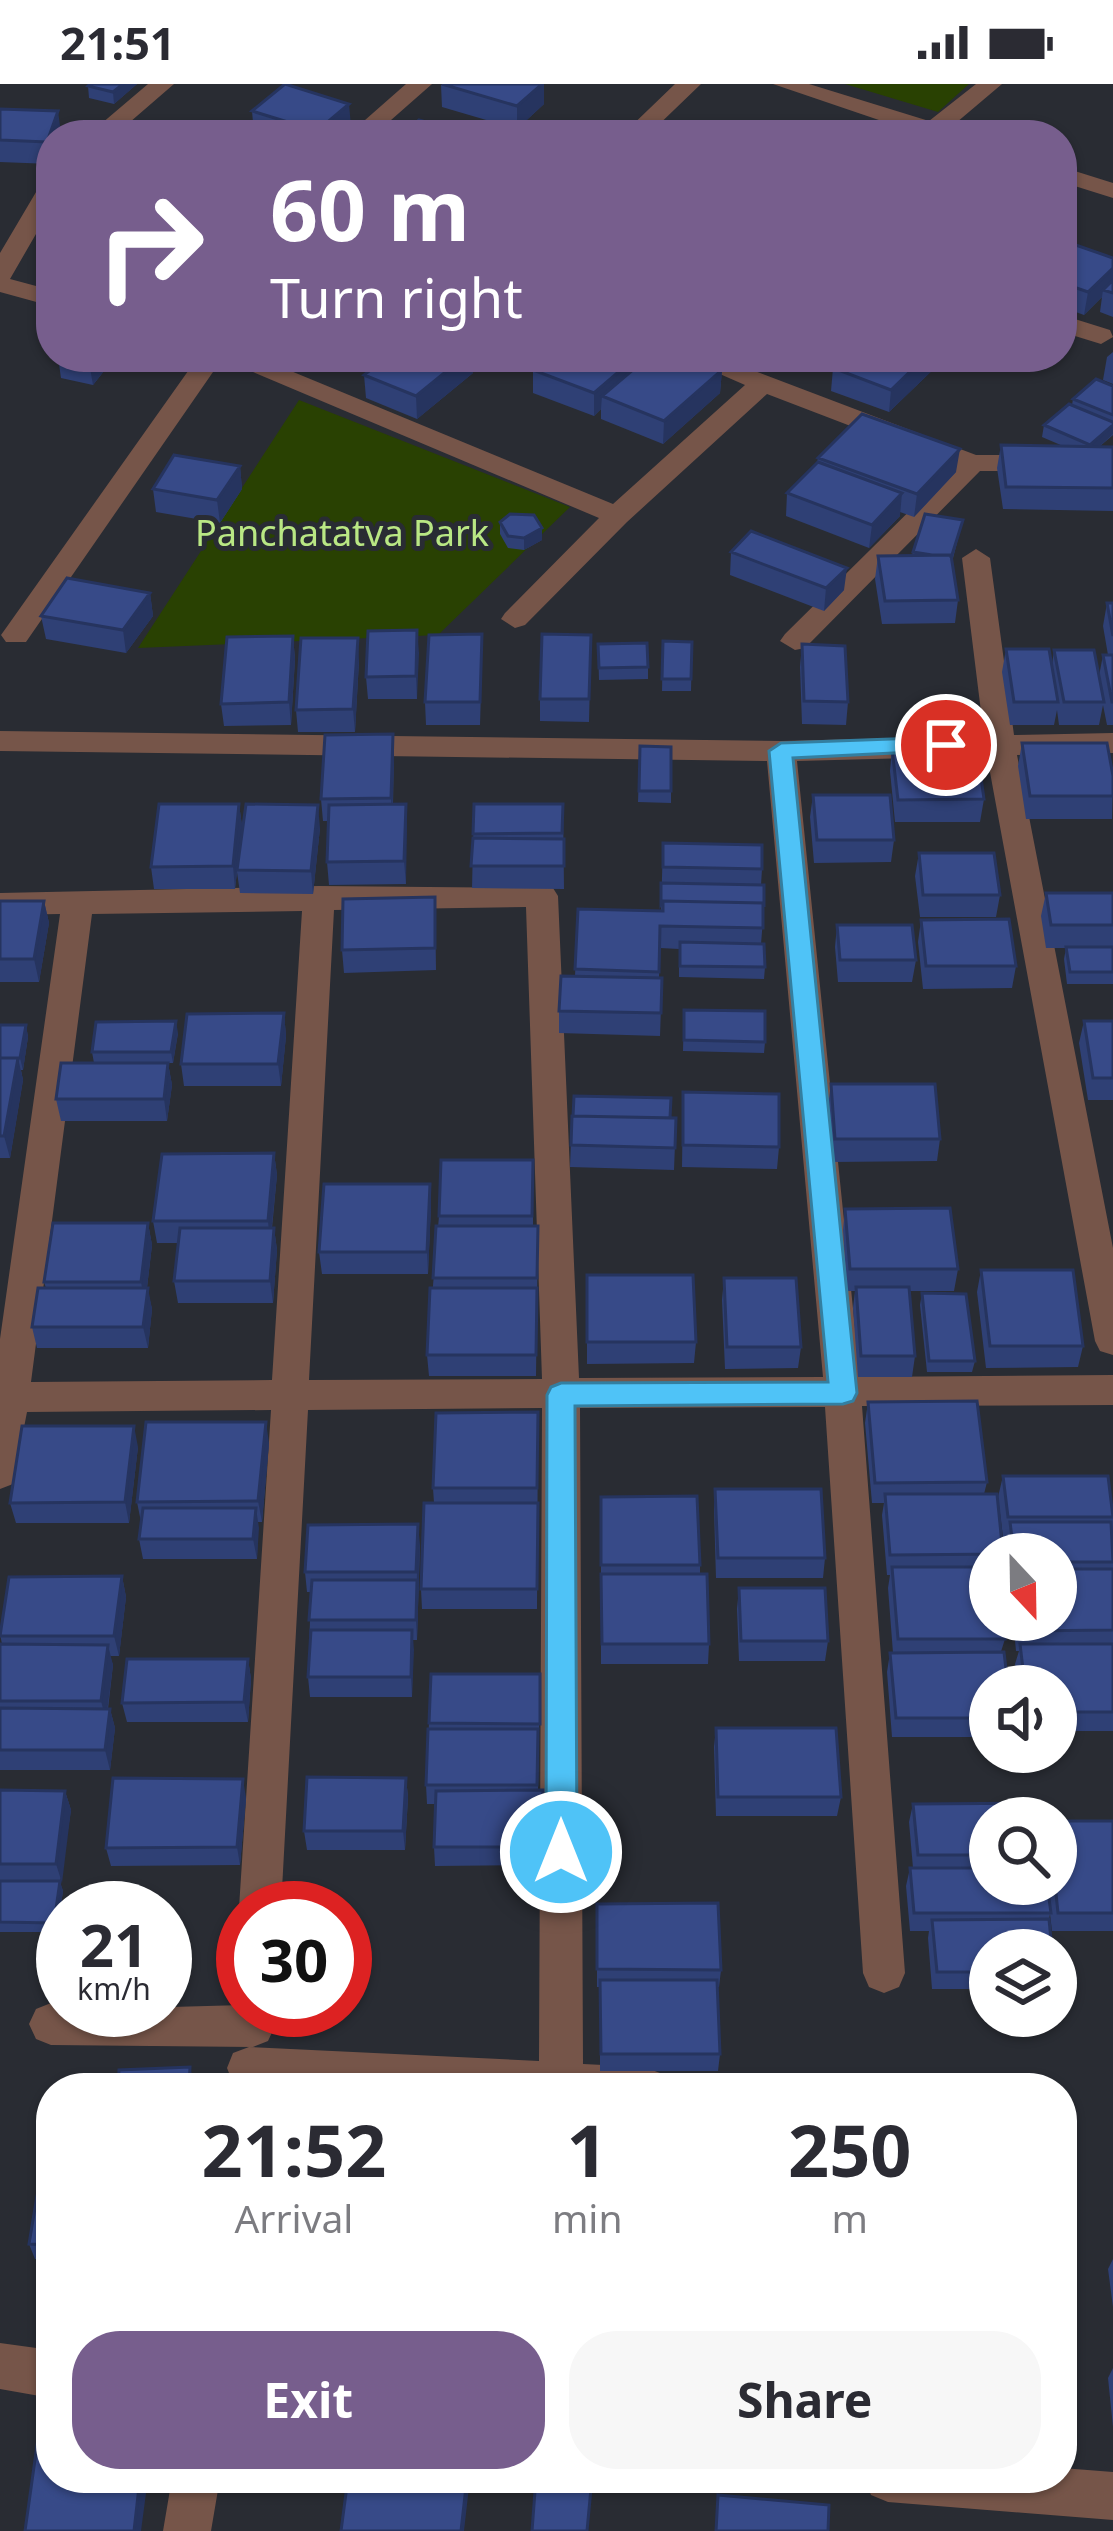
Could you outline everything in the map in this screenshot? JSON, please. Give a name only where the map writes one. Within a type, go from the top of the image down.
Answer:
[{"type":"street","points":[[120,120],[162,84]]},
{"type":"street","points":[[378,120],[420,84]]},
{"type":"street","points":[[650,120],[689,84]]},
{"type":"street","points":[[784,84],[901,120]]},
{"type":"street","points":[[952,120],[990,84]]},
{"type":"street","points":[[1077,179],[1113,190]]},
{"type":"street","points":[[36,214],[0,279],[36,292]]},
{"type":"street","points":[[1077,327],[1101,336]]},
{"type":"street","points":[[16,635],[200,372]]},
{"type":"street","points":[[270,372],[617,516]]},
{"type":"street","points":[[734,372],[973,463],[1111,461]]},
{"type":"street","points":[[515,619],[617,516],[763,383]]},
{"type":"street","points":[[795,641],[973,463]]},
{"type":"street","points":[[976,558],[1000,744],[1113,1341]]},
{"type":"street","points":[[0,741],[781,751],[1113,743]]},
{"type":"street","points":[[781,751],[843,1393],[884,1973]]},
{"type":"street","points":[[0,904],[542,896],[561,1395],[561,2073]]},
{"type":"street","points":[[262,1881],[319,897]]},
{"type":"street","points":[[0,1473],[6,1398],[76,903]]},
{"type":"street","points":[[6,1398],[1113,1390]]},
{"type":"street","points":[[159,2037],[479,2073]]},
{"type":"street","points":[[0,2366],[36,2372]]},
{"type":"street","points":[[187,2531],[193,2493]]},
{"type":"street","points":[[1076,2493],[1113,2496]]},
{"type":"green space","points":[[845,84],[969,84],[938,112]]},
{"type":"green space","name":"Panchatatva Park","points":[[299,400],[570,507],[438,635],[138,648]]},
{"type":"building","points":[[90,84],[123,84],[113,92]]},
{"type":"building","points":[[285,84],[349,104],[330,120],[281,120],[252,111]]},
{"type":"building","points":[[442,84],[542,84],[517,106]]},
{"type":"building","points":[[0,109],[58,111],[55,120],[36,120],[36,142],[0,140]]},
{"type":"building","points":[[1077,245],[1113,258],[1113,268],[1088,292],[1077,288]]},
{"type":"building","points":[[368,372],[446,372],[416,396],[364,375]]},
{"type":"building","points":[[538,372],[618,372],[594,393]]},
{"type":"building","points":[[630,372],[720,372],[664,421],[602,396]]},
{"type":"building","points":[[844,372],[910,372],[891,390]]},
{"type":"building","points":[[1096,379],[1113,386],[1113,415],[1073,399]]},
{"type":"building","points":[[1069,404],[1113,425],[1090,445],[1044,425]]},
{"type":"building","points":[[862,414],[960,449],[917,494],[818,458]]},
{"type":"building","points":[[1001,445],[1113,447],[1113,488],[1006,487]]},
{"type":"building","points":[[174,455],[240,466],[217,500],[153,489]]},
{"type":"building","points":[[818,462],[902,493],[872,525],[787,493]]},
{"type":"building","points":[[510,514],[534,515],[542,528],[524,538],[508,536],[500,522]]},
{"type":"building","points":[[925,514],[963,520],[951,558],[913,552]]},
{"type":"building","points":[[751,531],[847,568],[826,588],[731,552]]},
{"type":"building","points":[[951,555],[958,600],[885,601],[878,556]]},
{"type":"building","points":[[67,578],[150,593],[123,630],[41,616]]},
{"type":"building","points":[[1107,603],[1113,603],[1113,636]]},
{"type":"building","points":[[417,630],[416,676],[366,677],[368,631]]},
{"type":"building","points":[[482,634],[480,702],[425,702],[429,635]]},
{"type":"building","points":[[542,634],[591,635],[589,699],[540,699]]},
{"type":"building","points":[[293,636],[289,702],[221,704],[227,637]]},
{"type":"building","points":[[301,638],[358,638],[353,709],[296,710]]},
{"type":"building","points":[[663,641],[692,642],[691,679],[662,679]]},
{"type":"building","points":[[647,643],[648,667],[599,668],[598,644]]},
{"type":"building","points":[[802,644],[845,646],[848,702],[804,701]]},
{"type":"building","points":[[1006,649],[1049,649],[1058,702],[1014,702]]},
{"type":"building","points":[[1054,650],[1094,650],[1104,702],[1064,702]]},
{"type":"building","points":[[1103,655],[1113,655],[1113,702],[1112,702]]},
{"type":"building","points":[[393,734],[391,798],[321,799],[325,735]]},
{"type":"building","points":[[1022,743],[1107,743],[1113,796],[1030,796]]},
{"type":"building","points":[[640,746],[671,747],[671,791],[639,791]]},
{"type":"building","points":[[892,749],[977,749],[984,799],[898,800]]},
{"type":"building","points":[[813,795],[890,795],[894,840],[817,840]]},
{"type":"building","points":[[159,804],[239,804],[233,866],[151,867]]},
{"type":"building","points":[[246,804],[318,805],[311,871],[237,870]]},
{"type":"building","points":[[406,804],[404,861],[327,862],[329,805]]},
{"type":"building","points":[[474,804],[563,804],[562,833],[473,834]]},
{"type":"building","points":[[473,838],[564,839],[564,866],[471,866]]},
{"type":"building","points":[[663,843],[762,845],[762,869],[663,867]]},
{"type":"building","points":[[919,853],[994,853],[1000,895],[923,895]]},
{"type":"building","points":[[661,883],[764,885],[764,907],[763,903],[661,904]]},
{"type":"building","points":[[1046,893],[1113,893],[1113,925],[1051,925]]},
{"type":"building","points":[[435,897],[435,948],[342,950],[343,899]]},
{"type":"building","points":[[0,901],[44,901],[34,959],[0,959]]},
{"type":"building","points":[[663,901],[763,903],[763,928],[660,926],[659,972],[575,969],[578,909],[663,911]]},
{"type":"building","points":[[1009,919],[1016,966],[926,966],[921,920]]},
{"type":"building","points":[[837,925],[912,925],[916,960],[840,960]]},
{"type":"building","points":[[680,942],[764,944],[765,967],[680,966]]},
{"type":"building","points":[[1066,947],[1113,947],[1113,972],[1070,972]]},
{"type":"building","points":[[561,976],[662,978],[661,1013],[559,1011]]},
{"type":"building","points":[[684,1010],[765,1011],[765,1042],[684,1040]]},
{"type":"building","points":[[284,1013],[278,1064],[181,1064],[187,1014]]},
{"type":"building","points":[[176,1021],[171,1052],[92,1052],[96,1022]]},
{"type":"building","points":[[1084,1021],[1113,1021],[1113,1078],[1093,1078]]},
{"type":"building","points":[[0,1025],[26,1025],[20,1058],[0,1058]]},
{"type":"building","points":[[0,1058],[18,1058],[4,1136],[0,1136]]},
{"type":"building","points":[[61,1063],[168,1063],[164,1099],[56,1099]]},
{"type":"building","points":[[831,1084],[935,1084],[940,1139],[835,1139]]},
{"type":"building","points":[[683,1092],[779,1094],[779,1147],[683,1145]]},
{"type":"building","points":[[574,1096],[671,1098],[670,1118],[573,1116]]},
{"type":"building","points":[[572,1116],[676,1118],[675,1148],[571,1145]]},
{"type":"building","points":[[274,1153],[268,1221],[153,1221],[162,1154]]},
{"type":"building","points":[[441,1160],[533,1160],[532,1216],[439,1216]]},
{"type":"building","points":[[324,1184],[430,1184],[427,1252],[319,1252]]},
{"type":"building","points":[[950,1208],[958,1269],[850,1269],[845,1209]]},
{"type":"building","points":[[53,1223],[148,1223],[141,1282],[44,1282]]},
{"type":"building","points":[[436,1226],[538,1226],[537,1278],[433,1278]]},
{"type":"building","points":[[180,1228],[274,1228],[270,1281],[174,1281]]},
{"type":"building","points":[[981,1270],[1073,1270],[1083,1346],[990,1346]]},
{"type":"building","points":[[587,1275],[693,1275],[696,1342],[587,1342]]},
{"type":"building","points":[[724,1278],[796,1278],[801,1347],[727,1347]]},
{"type":"building","points":[[856,1287],[909,1287],[915,1356],[861,1356]]},
{"type":"building","points":[[38,1288],[148,1288],[143,1327],[32,1327]]},
{"type":"building","points":[[430,1288],[537,1288],[536,1355],[427,1355]]},
{"type":"building","points":[[922,1293],[966,1294],[975,1361],[929,1361]]},
{"type":"building","points":[[977,1401],[987,1482],[875,1483],[868,1402]]},
{"type":"building","points":[[538,1412],[537,1488],[433,1488],[436,1413]]},
{"type":"building","points":[[146,1422],[266,1422],[258,1501],[137,1502]]},
{"type":"building","points":[[22,1426],[134,1426],[125,1502],[10,1503]]},
{"type":"building","points":[[1003,1476],[1108,1476],[1113,1517],[1008,1517]]},
{"type":"building","points":[[715,1489],[821,1489],[825,1558],[718,1558]]},
{"type":"building","points":[[885,1494],[997,1494],[1001,1533],[969,1533],[969,1554],[890,1555]]},
{"type":"building","points":[[697,1496],[700,1565],[601,1565],[601,1497]]},
{"type":"building","points":[[424,1503],[538,1503],[537,1589],[421,1589]]},
{"type":"building","points":[[143,1508],[256,1508],[253,1539],[139,1539]]},
{"type":"building","points":[[1010,1522],[1111,1522],[1113,1562],[1077,1562],[1077,1533],[1011,1533]]},
{"type":"building","points":[[418,1524],[416,1572],[305,1572],[308,1525]]},
{"type":"building","points":[[892,1567],[969,1567],[969,1639],[898,1639]]},
{"type":"building","points":[[1077,1569],[1113,1569],[1113,1630],[1077,1630]]},
{"type":"building","points":[[601,1574],[707,1574],[709,1644],[602,1644]]},
{"type":"building","points":[[122,1576],[114,1636],[0,1636],[9,1577]]},
{"type":"building","points":[[312,1580],[417,1580],[416,1620],[309,1620]]},
{"type":"building","points":[[739,1588],[825,1588],[828,1641],[741,1641]]},
{"type":"building","points":[[311,1630],[412,1630],[411,1677],[308,1677]]},
{"type":"building","points":[[0,1644],[108,1645],[101,1701],[0,1701]]},
{"type":"building","points":[[1020,1644],[1113,1644],[1113,1712],[1077,1712],[1077,1665],[1022,1665]]},
{"type":"building","points":[[1004,1652],[1006,1665],[969,1665],[969,1718],[896,1718],[890,1653]]},
{"type":"building","points":[[127,1659],[248,1659],[244,1702],[122,1703]]},
{"type":"building","points":[[431,1674],[540,1674],[540,1724],[429,1723]]},
{"type":"building","points":[[0,1708],[110,1709],[105,1750],[0,1750]]},
{"type":"building","points":[[716,1728],[836,1728],[841,1797],[718,1797]]},
{"type":"building","points":[[428,1729],[538,1729],[537,1785],[426,1785]]},
{"type":"building","points":[[307,1777],[406,1778],[403,1831],[304,1831]]},
{"type":"building","points":[[113,1778],[243,1779],[237,1847],[106,1848]]},
{"type":"building","points":[[0,1790],[65,1791],[56,1864],[0,1864]]},
{"type":"building","points":[[543,1790],[543,1847],[434,1847],[436,1791]]},
{"type":"building","points":[[913,1804],[969,1804],[969,1855],[918,1855]]},
{"type":"building","points":[[1077,1821],[1113,1821],[1113,1913],[1058,1913],[1057,1905],[1077,1905]]},
{"type":"building","points":[[910,1868],[969,1868],[969,1905],[1050,1905],[1051,1913],[914,1913]]},
{"type":"building","points":[[0,1881],[36,1881],[36,1923],[0,1922]]},
{"type":"building","points":[[718,1903],[721,1970],[597,1969],[597,1904]]},
{"type":"building","points":[[1049,1919],[1050,1929],[969,1929],[969,1972],[937,1972],[932,1920]]},
{"type":"building","points":[[600,1980],[717,1980],[720,2054],[601,2054]]},
{"type":"building","points":[[190,2067],[190,2073],[119,2070]]},
{"type":"building","points":[[36,2202],[36,2244],[29,2244]]},
{"type":"building","points":[[36,2453],[36,2493],[138,2493],[134,2531],[25,2531]]},
{"type":"building","points":[[346,2493],[465,2493],[461,2531],[341,2531]]},
{"type":"building","points":[[535,2493],[591,2493],[587,2531],[532,2531]]},
{"type":"building","points":[[718,2495],[829,2505],[828,2531],[716,2531]]},
{"type":"route","points":[[561,1852],[561,1395],[843,1393],[781,751],[946,745]]}]
